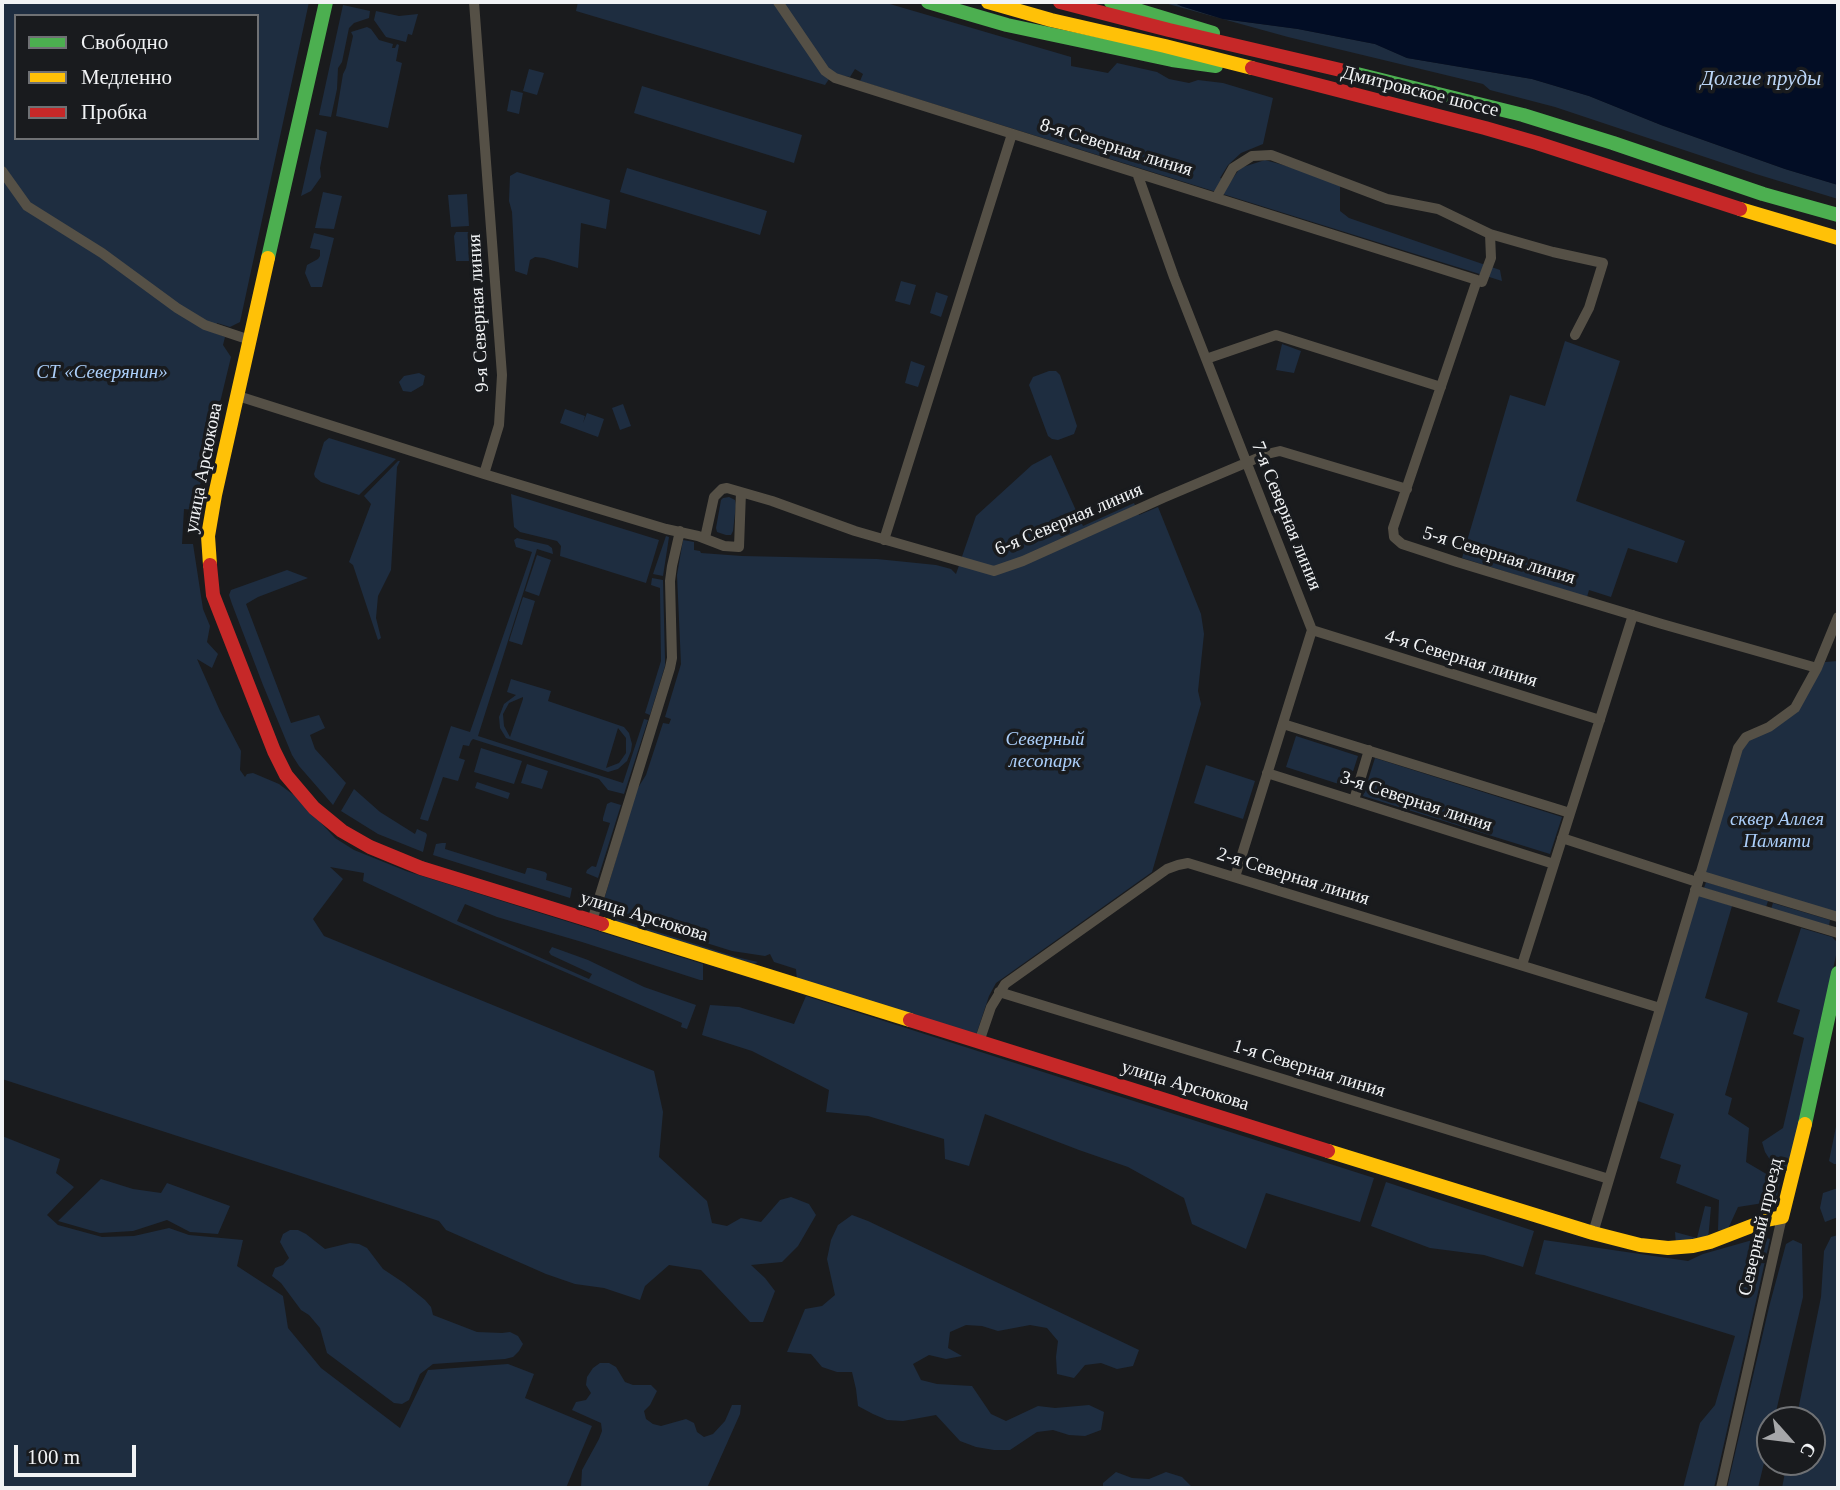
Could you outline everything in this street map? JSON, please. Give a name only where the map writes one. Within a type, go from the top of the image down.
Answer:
[{"type":"main road","name":"улица Арсюкова","points":[[326,2],[211,517],[208,551],[213,595],[274,751],[286,775],[329,821],[370,847],[421,868],[1593,1233],[1640,1245],[1668,1248],[1693,1246],[1782,1217]]},
{"type":"main road","points":[[928,2],[1007,24],[1160,58],[1262,72]]},
{"type":"main road","name":"Дмитровское шоссе","points":[[988,2],[1485,128],[1838,238]]},
{"type":"main road","name":"Дмитровское шоссе","points":[[1060,2],[1523,115],[1763,194],[1838,215]]},
{"type":"main road","points":[[1111,2],[1267,52]]},
{"type":"main road","name":"Северный проезд","points":[[1782,1217],[1838,973]]},
{"type":"street","name":"9-я Северная линия","points":[[474,2],[502,375],[499,425],[484,474]]},
{"type":"street","name":"8-я Северная линия","points":[[778,2],[825,71],[835,78],[1480,281]]},
{"type":"street","points":[[884,540],[1012,134]]},
{"type":"street","points":[[1216,198],[1233,168],[1252,156],[1271,155],[1387,199],[1438,209],[1490,234],[1603,263],[1589,308],[1575,335]]},
{"type":"street","points":[[2,172],[27,206],[102,253],[177,308],[205,325],[250,340]]},
{"type":"street","name":"7-я Северная линия","points":[[1137,173],[1312,631]]},
{"type":"street","name":"5-я Северная линия","points":[[1490,234],[1491,258],[1441,387],[1393,528],[1394,537],[1402,544],[1817,668]]},
{"type":"street","points":[[1206,359],[1276,335],[1441,387]]},
{"type":"street","points":[[238,396],[724,546],[739,547],[741,492],[727,488],[717,492],[705,538]]},
{"type":"street","name":"6-я Северная линия","points":[[741,492],[884,540],[994,571],[1023,561],[1267,454],[1280,451],[1407,489]]},
{"type":"street","points":[[592,921],[670,668],[671,566],[680,531]]},
{"type":"street","points":[[1522,965],[1633,615]]},
{"type":"street","points":[[1593,1233],[1738,748],[1746,737],[1769,727],[1795,708],[1817,668],[1838,617]]},
{"type":"street","points":[[1235,877],[1312,631]]},
{"type":"street","name":"4-я Северная линия","points":[[1312,631],[1600,720]]},
{"type":"street","name":"3-я Северная линия","points":[[1283,723],[1570,813]]},
{"type":"street","points":[[1353,800],[1369,750]]},
{"type":"street","name":"3-я Северная линия","points":[[1267,773],[1554,864]]},
{"type":"street","points":[[1562,838],[1697,882],[1838,933]]},
{"type":"street","name":"2-я Северная линия","points":[[979,1042],[991,1007],[1004,984],[1167,869],[1188,863],[1660,1008]]},
{"type":"street","points":[[1697,882],[1838,917]]},
{"type":"street","name":"1-я Северная линия","points":[[999,992],[1609,1179]]},
{"type":"street","name":"Северный проезд","points":[[1721,1488],[1782,1217]]},
{"type":"green space","name":"СТ «Северянин»","points":[[2,2],[309,2],[240,322],[230,327],[217,323],[215,333],[225,337],[223,345],[231,357],[194,510],[184,509],[182,544],[193,544],[203,609],[210,626],[207,642],[218,654],[212,668],[197,659],[241,751],[240,770],[245,777],[253,773],[279,784],[299,799],[335,838],[354,850],[406,871],[703,964],[703,980],[700,980],[497,917],[465,904],[457,921],[589,979],[592,974],[551,955],[549,952],[552,947],[588,960],[644,987],[696,1005],[687,1029],[681,1027],[682,1023],[363,881],[364,873],[330,867],[343,879],[313,919],[324,936],[654,1071],[663,1112],[659,1157],[707,1201],[712,1223],[727,1226],[741,1218],[761,1222],[780,1200],[791,1197],[809,1204],[816,1215],[798,1246],[782,1262],[751,1265],[775,1291],[763,1322],[750,1322],[701,1270],[669,1265],[645,1286],[640,1300],[546,1274],[446,1230],[439,1221],[2,1079]]},
{"type":"green space","points":[[578,2],[883,2],[1071,57],[1071,66],[1108,73],[1117,63],[1157,72],[1169,79],[1189,83],[1198,80],[1223,83],[1273,98],[1263,144],[1241,153],[1228,165],[1220,178],[1231,181],[1240,168],[1265,160],[1305,171],[1340,185],[1340,211],[1349,218],[1500,270],[1502,281],[860,81],[863,74],[855,69],[850,77],[839,75],[829,79],[825,85],[576,11]]},
{"type":"green space","points":[[1161,2],[1173,2],[1223,19],[1298,29],[1375,44],[1407,58],[1532,79],[1589,96],[1661,125],[1838,185],[1838,199],[1555,107],[1490,90],[1483,84],[1288,37]]},
{"type":"green space","points":[[343,5],[370,11],[369,18],[354,23],[349,28],[342,62],[338,68],[331,117],[319,115]]},
{"type":"green space","points":[[376,11],[399,16],[418,14],[412,35],[408,34],[406,42],[386,37],[374,20]]},
{"type":"green space","points":[[367,27],[379,40],[393,44],[392,48],[399,45],[396,61],[402,63],[388,128],[336,116],[353,36],[351,32]]},
{"type":"green space","points":[[529,69],[544,73],[537,95],[523,91]]},
{"type":"green space","points":[[642,86],[802,135],[794,163],[634,113]]},
{"type":"green space","points":[[511,90],[523,93],[519,114],[507,111]]},
{"type":"green space","points":[[316,129],[327,132],[320,168],[321,177],[311,191],[301,196]]},
{"type":"green space","points":[[627,168],[767,211],[760,235],[620,192]]},
{"type":"green space","points":[[517,172],[610,200],[606,229],[581,223],[578,268],[535,257],[530,260],[527,275],[515,271],[509,201],[510,176]]},
{"type":"green space","points":[[323,192],[342,196],[334,229],[315,228]]},
{"type":"green space","points":[[467,194],[469,226],[451,227],[448,195]]},
{"type":"green space","points":[[456,232],[469,232],[471,261],[456,261]]},
{"type":"green space","points":[[314,233],[334,238],[322,287],[311,287],[305,273],[307,265],[320,256],[320,250],[310,248]]},
{"type":"green space","points":[[901,281],[916,285],[910,305],[895,301]]},
{"type":"green space","points":[[936,292],[948,296],[941,317],[930,313]]},
{"type":"green space","points":[[1565,341],[1620,361],[1576,501],[1685,541],[1677,563],[1628,548],[1611,597],[1589,590],[1587,597],[1462,558],[1510,395],[1545,406]]},
{"type":"green space","points":[[1282,344],[1301,351],[1294,373],[1276,370]]},
{"type":"green space","points":[[911,361],[925,366],[918,387],[905,383]]},
{"type":"green space","points":[[1056,371],[1060,375],[1077,426],[1074,434],[1058,440],[1048,436],[1029,385],[1033,377]]},
{"type":"green space","points":[[419,373],[425,376],[423,385],[411,392],[403,391],[399,382],[404,376]]},
{"type":"green space","points":[[623,404],[631,426],[620,430],[612,408]]},
{"type":"green space","points":[[565,409],[585,416],[583,423],[587,413],[604,419],[598,437],[560,423]]},
{"type":"green space","points":[[329,438],[396,459],[359,495],[321,482],[315,477],[324,442]]},
{"type":"green space","name":"Северный лесопарк","points":[[1051,455],[1083,526],[1134,503],[1139,515],[1158,507],[1201,614],[1204,634],[1198,691],[1201,704],[1152,872],[996,983],[976,1035],[797,981],[796,969],[774,962],[770,954],[765,956],[732,951],[601,910],[636,791],[646,775],[663,723],[669,724],[671,719],[665,717],[681,664],[677,575],[683,540],[694,542],[694,550],[701,553],[877,559],[936,565],[951,569],[956,574],[976,516],[1032,465]]},
{"type":"green space","points":[[398,461],[391,570],[378,596],[376,618],[381,638],[378,640],[353,565],[349,562],[371,504],[364,496]]},
{"type":"green space","points":[[511,494],[659,540],[646,583],[560,556],[561,546],[557,541],[520,532],[514,527]]},
{"type":"green space","points":[[729,497],[735,500],[736,505],[733,531],[731,535],[726,535],[717,532],[716,528],[721,500]]},
{"type":"green space","points":[[666,536],[669,537],[663,576],[653,574]]},
{"type":"green space","points":[[517,538],[548,545],[553,554],[537,549],[478,736],[623,783],[644,719],[648,720],[624,794],[608,790],[599,779],[473,739],[469,746],[463,745],[459,758],[465,760],[458,781],[443,777],[428,821],[420,819],[451,726],[470,732],[532,552],[516,547],[514,540]]},
{"type":"green space","points":[[537,555],[551,560],[539,596],[525,591]]},
{"type":"green space","points":[[287,570],[308,578],[246,604],[291,723],[319,715],[325,728],[310,735],[315,749],[346,783],[333,805],[292,755],[229,595],[231,590]]},
{"type":"green space","points":[[652,578],[663,580],[665,666],[650,715],[645,713],[661,661],[660,588],[651,585]]},
{"type":"green space","points":[[523,597],[535,601],[522,645],[509,641]]},
{"type":"green space","name":"сквер Аллея Памяти","points":[[1838,661],[1838,913],[1703,872],[1740,751],[1749,739],[1798,710],[1825,662]]},
{"type":"green space","points":[[511,679],[551,691],[548,701],[624,727],[632,744],[627,761],[618,769],[608,772],[506,738],[500,728],[499,717],[504,704],[516,695],[507,692]],"holes":[[[523,699],[510,737],[504,726],[503,714],[509,703]],[[618,728],[626,738],[626,753],[619,763],[606,768]]]},
{"type":"green space","points":[[1296,736],[1358,756],[1348,787],[1286,767]]},
{"type":"green space","points":[[481,748],[522,761],[514,784],[474,772]]},
{"type":"green space","points":[[1375,758],[1562,817],[1550,854],[1363,796]]},
{"type":"green space","points":[[527,764],[548,771],[542,789],[521,783]]},
{"type":"green space","points":[[1206,765],[1255,781],[1243,819],[1194,803]]},
{"type":"green space","points":[[477,782],[510,793],[508,799],[475,788]]},
{"type":"green space","points":[[354,789],[380,812],[415,834],[417,829],[426,833],[423,852],[378,834],[341,811]]},
{"type":"green space","points":[[611,802],[621,805],[598,878],[586,873],[592,866],[596,867],[610,823],[603,821],[603,818],[607,804]]},
{"type":"green space","points":[[446,843],[445,849],[525,874],[527,868],[545,872],[546,880],[572,888],[570,898],[433,855],[436,844]]},
{"type":"green space","points":[[1706,882],[1768,901],[1766,907],[1704,888]]},
{"type":"green space","points":[[1696,894],[1732,906],[1705,998],[1748,1013],[1725,1095],[1732,1098],[1728,1114],[1749,1128],[1746,1162],[1780,1182],[1776,1201],[1738,1207],[1727,1231],[1718,1230],[1719,1200],[1676,1183],[1681,1165],[1660,1158],[1674,1114],[1635,1100]]},
{"type":"green space","points":[[1773,903],[1830,920],[1829,926],[1771,909]]},
{"type":"green space","points":[[614,918],[758,962],[754,964],[614,921]]},
{"type":"green space","points":[[1801,928],[1832,937],[1838,946],[1790,1170],[1774,1166],[1762,1142],[1783,1128],[1804,1038],[1793,1034],[1800,1010],[1777,1002]]},
{"type":"green space","points":[[806,996],[1374,1178],[1360,1222],[1266,1193],[1246,1249],[1192,1224],[1184,1198],[1128,1167],[985,1114],[969,1166],[945,1159],[944,1139],[868,1116],[826,1112],[829,1090],[752,1051],[702,1035],[710,1005],[739,1007],[794,1024]]},
{"type":"green space","points":[[1838,1117],[1838,1164],[1834,1164],[1829,1161]]},
{"type":"green space","points":[[2,1136],[60,1159],[56,1173],[74,1187],[47,1215],[58,1225],[102,1237],[134,1236],[169,1228],[189,1235],[243,1240],[237,1266],[283,1296],[288,1328],[321,1368],[400,1428],[428,1370],[508,1364],[534,1374],[525,1398],[592,1426],[566,1488],[2,1488]]},
{"type":"green space","points":[[101,1179],[133,1189],[161,1193],[167,1183],[230,1206],[218,1234],[190,1232],[167,1220],[133,1231],[100,1233],[58,1221]]},
{"type":"green space","points":[[1386,1182],[1534,1231],[1523,1267],[1484,1255],[1430,1248],[1371,1226]]},
{"type":"green space","points":[[1838,1188],[1838,1217],[1825,1222],[1820,1208],[1823,1193]]},
{"type":"green space","points":[[1705,1206],[1711,1207],[1708,1240],[1676,1245],[1675,1232],[1697,1238]]},
{"type":"green space","points":[[852,1215],[1139,1350],[1133,1366],[1117,1369],[1101,1363],[1085,1365],[1074,1378],[1057,1374],[1058,1341],[1047,1328],[1030,1325],[998,1331],[966,1325],[950,1332],[948,1348],[962,1356],[946,1359],[929,1355],[913,1364],[921,1380],[937,1384],[972,1386],[991,1414],[1006,1421],[1038,1406],[1055,1408],[1089,1405],[1104,1412],[1101,1430],[1085,1436],[1053,1430],[1037,1432],[1010,1450],[976,1447],[960,1441],[936,1415],[903,1421],[887,1420],[873,1414],[858,1406],[852,1372],[837,1372],[822,1367],[811,1354],[787,1352],[805,1309],[822,1306],[835,1295],[827,1259],[831,1240],[838,1225]]},
{"type":"green space","points":[[290,1230],[306,1234],[325,1249],[350,1243],[359,1244],[367,1248],[383,1269],[425,1300],[433,1315],[477,1332],[510,1332],[518,1336],[523,1344],[513,1357],[505,1359],[433,1364],[420,1374],[409,1400],[402,1404],[394,1403],[327,1353],[320,1328],[272,1276],[275,1268],[283,1265],[289,1258],[280,1242],[283,1234]]},
{"type":"green space","points":[[1838,1235],[1838,1488],[1782,1488],[1784,1476],[1826,1476],[1826,1406],[1799,1406],[1821,1297],[1824,1251],[1831,1237]]},
{"type":"green space","points":[[1763,1237],[1770,1239],[1714,1488],[1683,1488],[1700,1423],[1715,1405],[1735,1336],[1535,1274],[1544,1240],[1688,1261]]},
{"type":"green space","points":[[1793,1240],[1802,1244],[1803,1297],[1777,1406],[1756,1406],[1756,1476],[1761,1476],[1758,1488],[1727,1488],[1769,1307],[1786,1244]]},
{"type":"green space","points":[[600,1363],[609,1363],[616,1367],[625,1382],[651,1385],[657,1391],[644,1411],[646,1419],[653,1424],[661,1426],[686,1419],[694,1423],[697,1432],[704,1437],[713,1434],[725,1421],[732,1405],[741,1405],[740,1414],[707,1488],[581,1488],[582,1470],[602,1431],[601,1423],[572,1410],[576,1402],[586,1400],[591,1393],[586,1385],[587,1377]]},
{"type":"green space","points":[[1116,1472],[1132,1478],[1149,1479],[1166,1472],[1182,1477],[1193,1488],[1103,1488],[1103,1483]]},
{"type":"water","name":"Долгие пруды","points":[[1173,2],[1838,2],[1838,185],[1661,125],[1589,96],[1532,79],[1407,58],[1375,44],[1298,29],[1223,19]]},
{"type":"traffic: fast","points":[[268,258],[326,2]]},
{"type":"traffic: fast","points":[[928,2],[1007,25],[1172,60],[1216,66]]},
{"type":"traffic: fast","points":[[1111,2],[1213,33]]},
{"type":"traffic: fast","points":[[1349,72],[1523,115],[1763,194],[1838,215]]},
{"type":"traffic: fast","points":[[1805,1124],[1838,973]]},
{"type":"traffic: slow","points":[[988,2],[1051,20],[1252,68]]},
{"type":"traffic: slow","points":[[1740,209],[1838,238]]},
{"type":"traffic: slow","points":[[210,565],[208,536],[215,495],[268,258]]},
{"type":"traffic: slow","points":[[602,924],[910,1020]]},
{"type":"traffic: slow","points":[[1328,1151],[1593,1233],[1640,1245],[1668,1248],[1710,1242],[1782,1217],[1805,1124]]},
{"type":"traffic: jam","points":[[1060,2],[1349,72]]},
{"type":"traffic: jam","points":[[1252,68],[1537,143],[1740,209]]},
{"type":"traffic: jam","points":[[210,565],[213,595],[274,751],[286,775],[314,808],[342,831],[370,847],[421,868],[602,924]]},
{"type":"traffic: jam","points":[[910,1020],[1328,1151]]}]
